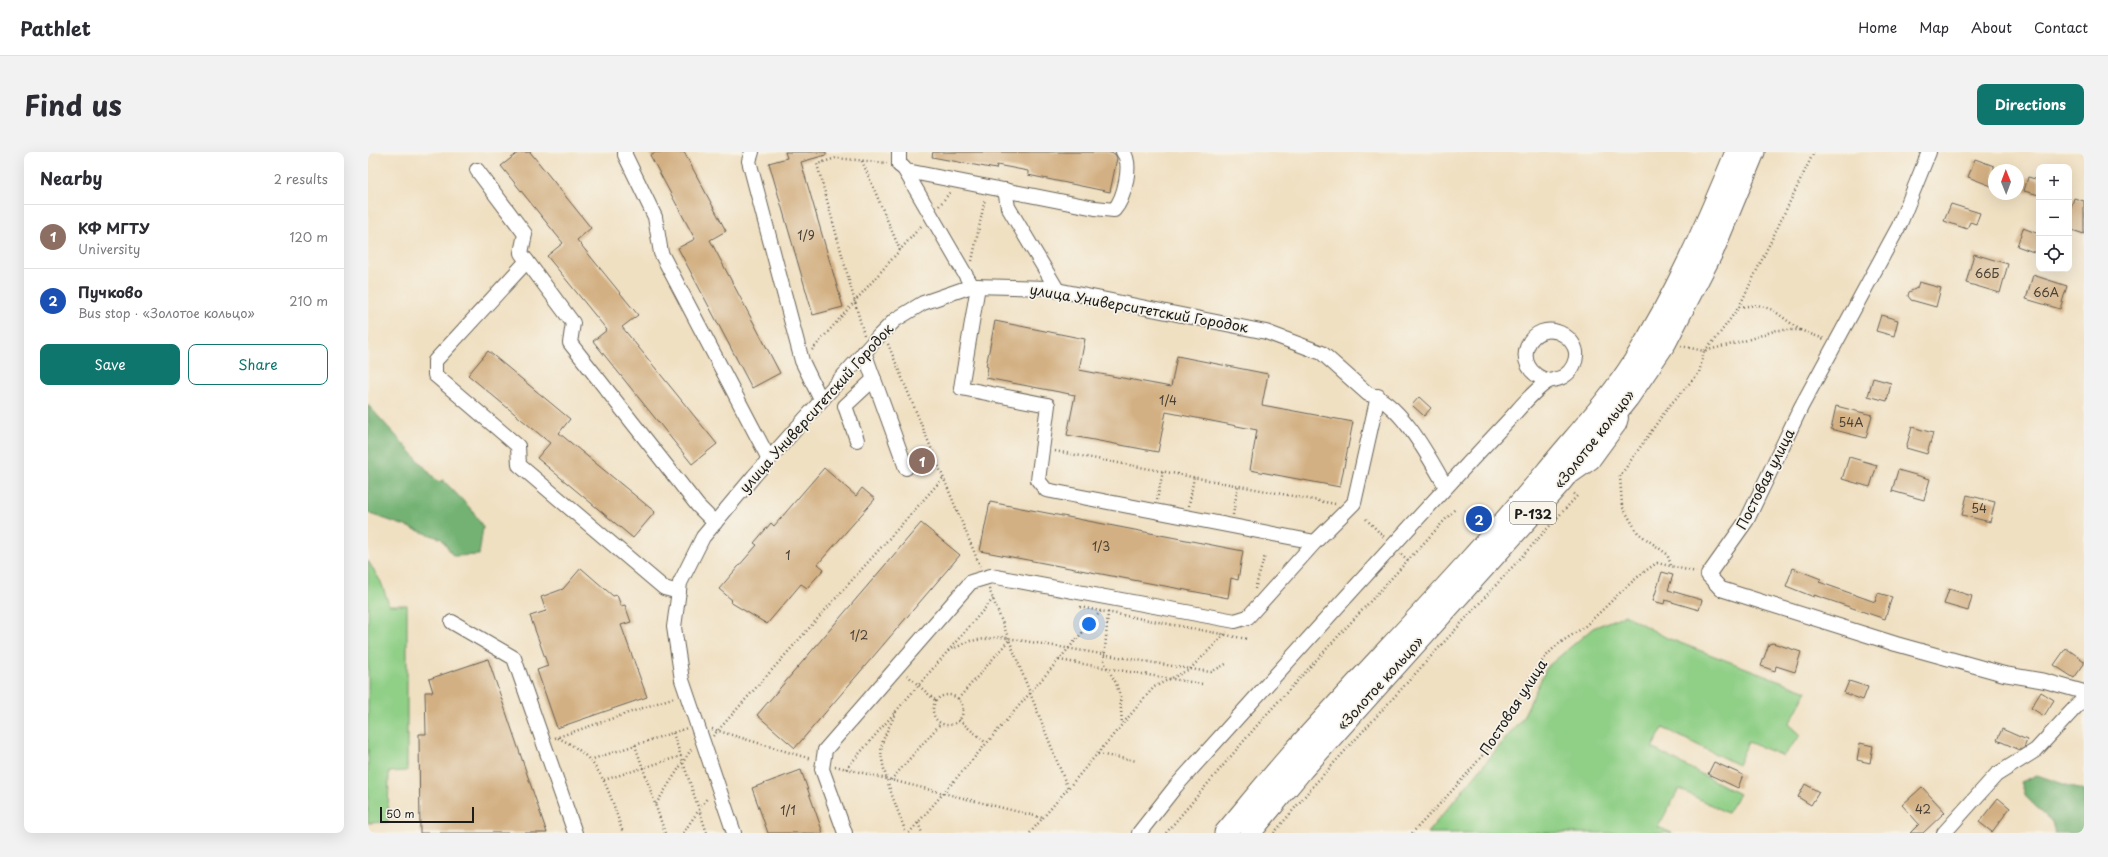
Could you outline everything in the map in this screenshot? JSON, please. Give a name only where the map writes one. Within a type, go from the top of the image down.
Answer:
[{"type":"highway","name":"«Золотое кольцо»","points":[[1225,833],[1287,759],[1521,503],[1633,362],[1675,290],[1699,241],[1736,152]]},
{"type":"highway","name":"«Золотое кольцо»","points":[[1250,833],[1303,769],[1564,485],[1628,398],[1666,342],[1712,251],[1754,152]]},
{"type":"street","points":[[625,152],[625,155],[655,217],[661,253],[769,459]]},
{"type":"street","points":[[752,152],[749,161],[802,361],[821,400]]},
{"type":"street","points":[[900,161],[907,171],[1094,208],[1114,210],[1122,196],[1128,163],[1123,152]]},
{"type":"street","name":"Постовая улица","points":[[1708,575],[1746,520],[1801,407],[1899,226],[1930,152]]},
{"type":"street","points":[[900,161],[973,284],[961,388],[1048,405],[1038,480],[1046,490],[1314,542]]},
{"type":"street","points":[[477,170],[525,234],[521,253],[573,323],[570,343],[698,506],[715,523]]},
{"type":"street","points":[[1005,190],[1008,207],[1058,291]]},
{"type":"street","points":[[527,261],[435,361],[435,375],[518,446],[519,465],[664,588],[679,592]]},
{"type":"street","name":"улица Университетский Городок","points":[[734,833],[682,680],[674,627],[680,583],[703,537],[769,459],[883,332],[895,320],[923,303],[973,284],[1008,286],[1058,291],[1266,332],[1322,353],[1368,394],[1378,396],[1414,433],[1446,487]]},
{"type":"street","points":[[1139,833],[1176,786],[1446,487],[1530,397],[1549,381],[1563,377],[1574,366],[1576,351],[1569,338],[1556,330],[1541,331],[1529,340],[1525,355],[1529,369],[1530,397]]},
{"type":"street","points":[[866,350],[874,379],[906,468]]},
{"type":"street","points":[[1529,369],[1538,377],[1549,381]]},
{"type":"street","points":[[857,440],[846,406],[874,379]]},
{"type":"street","points":[[845,833],[822,769],[825,750],[971,582],[987,584],[991,576],[1235,621],[1248,617],[1314,542],[1354,503],[1378,396]]},
{"type":"street","points":[[1708,575],[1721,589],[1889,641],[2004,674],[2045,681],[2084,692]]},
{"type":"street","points":[[452,622],[514,658],[575,833]]},
{"type":"street","points":[[1944,833],[1996,776],[2036,750],[2084,698]]},
{"type":"path","points":[[1671,565],[1667,554],[1638,533],[1622,506],[1620,476],[1669,406],[1699,373],[1704,351],[1715,340],[1739,307],[1814,152]]},
{"type":"path","points":[[866,350],[855,302],[817,164],[836,158],[862,161],[900,161]]},
{"type":"path","points":[[862,161],[900,250]]},
{"type":"path","points":[[802,361],[960,181]]},
{"type":"path","points":[[973,284],[987,187]]},
{"type":"path","points":[[1739,307],[1758,305],[1768,308],[1800,330],[1835,343]]},
{"type":"path","points":[[1680,346],[1704,351],[1741,342],[1777,330],[1800,330]]},
{"type":"path","points":[[883,332],[1010,638],[1068,788]]},
{"type":"path","points":[[1049,450],[1350,507]]},
{"type":"path","points":[[1156,505],[1163,471]]},
{"type":"path","points":[[1188,511],[1194,477]]},
{"type":"path","points":[[655,805],[700,736],[718,731],[943,478]]},
{"type":"path","points":[[1232,519],[1238,485]]},
{"type":"path","points":[[1274,833],[1314,785],[1577,496],[1564,485]]},
{"type":"path","points":[[1166,833],[1265,716],[1455,509]]},
{"type":"path","points":[[1254,594],[1265,555]]},
{"type":"path","name":"Постовая улица","points":[[1412,833],[1486,752],[1511,714],[1534,673],[1550,651],[1583,628],[1618,598],[1644,571],[1657,563],[1671,565],[1708,575]]},
{"type":"path","points":[[987,584],[997,591]]},
{"type":"path","points":[[1109,598],[1104,662],[1120,696],[1122,724]]},
{"type":"path","points":[[846,769],[993,599]]},
{"type":"path","points":[[1079,607],[1247,639]]},
{"type":"path","points":[[897,710],[882,744],[882,756],[888,779],[907,833],[1101,611]]},
{"type":"path","points":[[1030,833],[1154,687],[1190,669],[1225,634],[1235,621]]},
{"type":"path","points":[[948,651],[970,641],[984,638],[1010,638],[1211,672],[1226,664]]},
{"type":"path","points":[[958,699],[1010,638]]},
{"type":"path","points":[[1058,660],[1108,670],[1202,684]]},
{"type":"path","points":[[897,666],[936,701]]},
{"type":"path","points":[[544,742],[686,693]]},
{"type":"path","points":[[948,694],[958,699],[960,700],[964,713],[956,724],[941,723],[933,714],[936,701],[948,694]]},
{"type":"path","points":[[958,720],[986,743]]},
{"type":"path","points":[[891,780],[941,723]]},
{"type":"path","points":[[590,760],[673,732],[700,736],[718,731],[823,763],[1043,818]]},
{"type":"path","points":[[673,732],[707,833]]},
{"type":"path","points":[[557,738],[578,749],[590,760],[604,780],[623,833]]},
{"type":"path","points":[[635,745],[665,833]]},
{"type":"path","points":[[1098,754],[1136,761]]},
{"type":"path","points":[[604,780],[681,756]]},
{"type":"path","points":[[683,833],[717,784]]},
{"type":"path","points":[[918,822],[922,833]]},
{"type":"green space","points":[[368,405],[438,482],[443,480],[472,510],[483,527],[479,555],[453,556],[442,539],[368,513]]},
{"type":"green space","points":[[368,561],[381,582],[389,605],[407,605],[407,771],[389,772],[388,822],[368,823]]},
{"type":"green space","points":[[1625,615],[1667,638],[1807,691],[1789,724],[1801,735],[1783,756],[1748,742],[1738,765],[1663,728],[1652,748],[1739,794],[1727,813],[1679,789],[1658,827],[1672,833],[1427,833],[1522,719],[1547,667],[1593,628]]},
{"type":"green space","points":[[2037,775],[2084,791],[2084,833],[2055,833],[2052,822],[2026,797],[2021,782]]},
{"type":"building","points":[[519,152],[530,152],[591,228],[577,240],[638,315],[622,327],[717,444],[692,464],[593,341],[607,330],[547,256],[563,243],[501,166]]},
{"type":"building","points":[[656,152],[684,152],[726,231],[710,240],[780,373],[752,388],[678,248],[695,239],[650,155]]},
{"type":"building","points":[[785,152],[826,152],[826,155],[801,162],[843,307],[813,315],[769,163],[787,158]]},
{"type":"building","points":[[933,152],[1107,152],[1115,154],[1117,158],[1110,192],[1028,175],[1028,171],[997,165],[996,169],[932,157]]},
{"type":"building","points":[[1975,159],[1989,164],[1988,185],[1968,177]]},
{"type":"building","points":[[2028,177],[2036,179],[2036,194],[2024,191]]},
{"type":"building","points":[[2074,198],[2084,201],[2084,234],[2072,230],[2072,204]]},
{"type":"building","points":[[1951,204],[1980,213],[1976,224],[1970,222],[1967,229],[1944,221]]},
{"type":"building","points":[[2023,228],[2036,233],[2036,253],[2017,246]]},
{"type":"building","points":[[1974,254],[2008,264],[2000,293],[1966,283]]},
{"type":"building","points":[[2033,275],[2067,286],[2060,309],[2026,299]]},
{"type":"building","points":[[1919,282],[1941,288],[1936,307],[1911,300],[1908,296],[1909,292],[1917,288]]},
{"type":"building","points":[[1881,315],[1898,320],[1894,336],[1876,331]]},
{"type":"building","points":[[995,321],[1085,339],[1079,370],[1171,387],[1177,356],[1268,374],[1262,405],[1353,422],[1340,487],[1250,470],[1257,430],[1166,412],[1158,452],[1067,435],[1075,395],[986,378],[988,367],[986,366]]},
{"type":"building","points":[[488,351],[570,419],[559,433],[655,512],[633,538],[537,458],[550,443],[468,375]]},
{"type":"building","points":[[1873,378],[1891,383],[1887,401],[1868,396]]},
{"type":"building","points":[[1419,397],[1431,408],[1424,416],[1412,405]]},
{"type":"building","points":[[1836,406],[1872,415],[1866,438],[1831,429]]},
{"type":"building","points":[[1912,427],[1933,433],[1927,454],[1906,448]]},
{"type":"building","points":[[1849,457],[1877,465],[1870,487],[1842,479]]},
{"type":"building","points":[[824,468],[856,496],[862,488],[875,499],[818,564],[824,569],[807,588],[801,584],[767,624],[730,602],[732,600],[719,589],[757,545],[754,543],[771,523],[774,526]]},
{"type":"building","points":[[1898,470],[1930,479],[1924,500],[1892,491]]},
{"type":"building","points":[[1967,495],[1995,502],[1990,522],[1962,515]]},
{"type":"building","points":[[990,502],[1243,551],[1238,580],[1231,578],[1228,598],[980,551]]},
{"type":"building","points":[[921,523],[960,555],[795,748],[757,715]]},
{"type":"building","points":[[581,568],[613,596],[617,595],[621,606],[625,605],[631,622],[621,625],[647,697],[557,728],[537,670],[548,666],[530,616],[546,611],[541,597],[563,589]]},
{"type":"building","points":[[1793,568],[1821,579],[1819,582],[1875,602],[1878,593],[1892,597],[1885,619],[1814,595],[1814,597],[1786,586]]},
{"type":"building","points":[[1662,572],[1673,575],[1668,590],[1702,600],[1699,610],[1665,600],[1664,604],[1653,601]]},
{"type":"building","points":[[1949,589],[1972,596],[1968,611],[1944,604]]},
{"type":"building","points":[[1773,643],[1801,652],[1795,672],[1776,666],[1775,671],[1761,666],[1769,644]]},
{"type":"building","points":[[2066,648],[2084,661],[2084,664],[2074,678],[2054,665]]},
{"type":"building","points":[[488,659],[547,833],[420,833],[419,734],[426,734],[425,692],[433,692],[429,679]]},
{"type":"building","points":[[1849,681],[1868,687],[1863,700],[1844,693]]},
{"type":"building","points":[[2041,692],[2054,700],[2044,716],[2031,708]]},
{"type":"building","points":[[2002,729],[2027,740],[2024,748],[2020,750],[1997,740]]},
{"type":"building","points":[[1860,743],[1873,746],[1870,763],[1857,760]]},
{"type":"building","points":[[1714,762],[1743,775],[1738,788],[1708,774]]},
{"type":"building","points":[[801,770],[823,833],[768,833],[752,788]]},
{"type":"building","points":[[1805,784],[1819,792],[1811,805],[1798,797]]},
{"type":"building","points":[[1922,787],[1945,812],[1923,833],[1910,833],[1919,824],[1902,805]]},
{"type":"building","points":[[1998,798],[2010,808],[1992,832],[1979,822]]},
{"type":"place","name":"КФ МГТУ","points":[[922,461]]},
{"type":"place","name":"Пучково","points":[[1479,519]]}]
